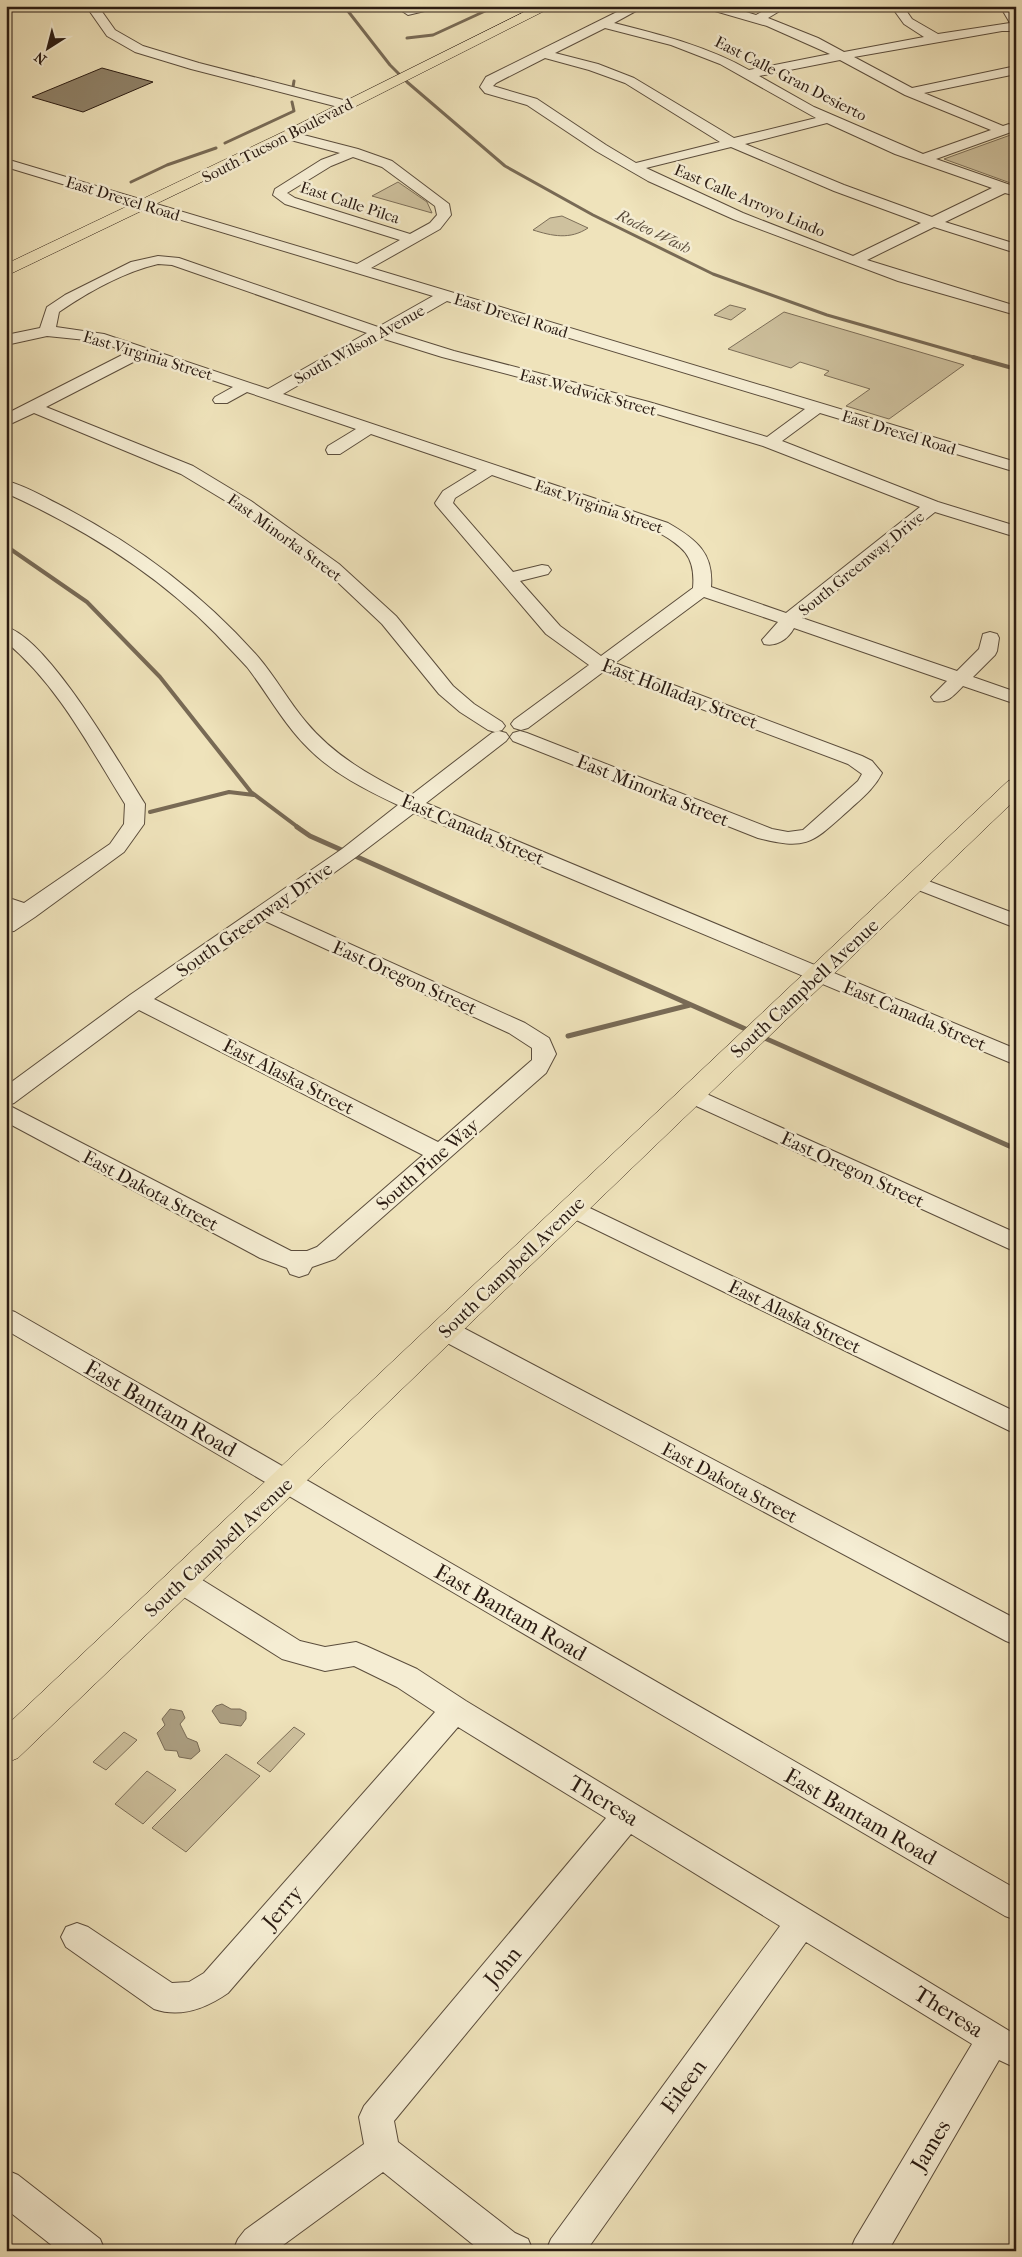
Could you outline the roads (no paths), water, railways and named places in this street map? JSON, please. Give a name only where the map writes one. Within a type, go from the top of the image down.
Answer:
[{"type":"main road","name":"South Tucson Boulevard","points":[[397,74],[524,6]]},
{"type":"main road","name":"South Tucson Boulevard","points":[[6,258],[397,74],[547,6]]},
{"type":"main road","name":"South Tucson Boulevard","points":[[6,271],[288,135],[334,105]]},
{"type":"main road","name":"South Campbell Avenue","points":[[6,1748],[915,882],[1011,797]]},
{"type":"street","points":[[92,6],[104,26],[122,40],[145,51],[246,84],[334,105]]},
{"type":"street","points":[[408,11],[429,6]]},
{"type":"street","points":[[544,54],[639,6]]},
{"type":"street","points":[[712,6],[756,19],[814,40],[910,92],[1002,130]]},
{"type":"street","points":[[756,19],[782,6]]},
{"type":"street","points":[[897,6],[899,14],[908,22],[936,38]]},
{"type":"street","points":[[1006,6],[1016,23]]},
{"type":"street","name":"East Calle Gran Desierto","points":[[604,24],[675,42],[724,61],[828,119],[923,159],[1010,190]]},
{"type":"street","points":[[747,74],[936,38],[1002,27],[1016,27]]},
{"type":"street","points":[[544,54],[604,70],[640,86],[733,143],[845,192],[932,223],[1016,249]]},
{"type":"street","name":"East Calle Arroyo Lindo","points":[[544,54],[491,80],[481,87],[532,102],[600,148],[653,178],[738,216],[854,262],[1016,311]]},
{"type":"street","points":[[910,92],[1016,70]]},
{"type":"street","points":[[635,168],[828,119]]},
{"type":"street","points":[[923,159],[1016,126]]},
{"type":"street","points":[[288,135],[353,152],[387,164],[442,204],[444,215],[435,226],[359,269]]},
{"type":"street","name":"East Calle Pilca","points":[[353,152],[326,162],[276,196],[411,240]]},
{"type":"street","name":"East Drexel Road","points":[[6,163],[1016,467]]},
{"type":"street","points":[[854,262],[932,223],[1010,190]]},
{"type":"street","name":"East Wedwick Street","points":[[47,331],[52,310],[70,298],[136,265],[156,259],[174,261],[255,288],[328,316],[495,368],[614,397],[769,443],[932,506],[1016,532]]},
{"type":"street","name":"South Wilson Avenue","points":[[271,394],[446,295]]},
{"type":"street","name":"East Virginia Street","points":[[6,340],[47,331],[99,337],[662,527],[679,536],[694,549],[703,566],[702,590]]},
{"type":"street","points":[[6,421],[140,352]]},
{"type":"street","name":"East Virginia Street","points":[[221,400],[247,386]]},
{"type":"street","name":"East Minorka Street","points":[[33,407],[186,470],[245,505],[333,568],[389,620],[419,654],[446,690],[497,732]]},
{"type":"street","points":[[769,443],[818,408]]},
{"type":"street","points":[[334,450],[370,428]]},
{"type":"street","name":"East Holladay Street","points":[[491,469],[449,495],[442,503],[510,578],[553,630],[602,665],[854,760],[865,765],[872,773],[866,784],[810,834],[800,838],[786,839]]},
{"type":"street","name":"East Canada Street","points":[[6,486],[78,521],[155,571],[220,628],[252,663],[292,718],[315,744],[338,763],[366,781],[411,804],[1016,1058]]},
{"type":"street","name":"South Greenway Drive","points":[[789,620],[932,506]]},
{"type":"street","points":[[510,578],[542,570]]},
{"type":"street","points":[[497,732],[509,722],[521,731],[602,665],[702,590],[1016,698]]},
{"type":"street","points":[[771,640],[783,631],[789,620]]},
{"type":"street","points":[[6,633],[32,654],[67,697],[135,804],[134,824],[117,848],[6,926]]},
{"type":"street","points":[[941,697],[988,651],[990,638]]},
{"type":"street","name":"East Minorka Street","points":[[521,731],[765,834],[786,839]]},
{"type":"street","name":"South Greenway Drive","points":[[6,1098],[138,1000],[349,852],[411,804],[497,732]]},
{"type":"street","points":[[915,882],[1016,922]]},
{"type":"street","points":[[6,903],[27,912]]},
{"type":"street","name":"East Oregon Street","points":[[264,913],[517,1028],[549,1048]]},
{"type":"street","name":"East Alaska Street","points":[[138,1000],[439,1153]]},
{"type":"street","name":"South Pine Way","points":[[299,1264],[326,1253],[538,1068],[546,1057],[549,1048]]},
{"type":"street","name":"East Oregon Street","points":[[691,1095],[1016,1243]]},
{"type":"street","name":"East Dakota Street","points":[[6,1112],[269,1252],[299,1264]]},
{"type":"street","name":"East Alaska Street","points":[[573,1208],[1016,1424]]},
{"type":"street","name":"East Bantam Road","points":[[6,1318],[1016,1906]]},
{"type":"street","name":"East Dakota Street","points":[[445,1330],[1016,1633]]},
{"type":"street","name":"Theresa","points":[[181,1582],[292,1651],[325,1659],[356,1654],[407,1678],[455,1710],[1005,2046]]},
{"type":"street","name":"Jerry","points":[[76,1937],[166,1998],[182,2000],[204,1991],[216,1983],[455,1710]]},
{"type":"street","name":"John","points":[[384,2151],[376,2117],[628,1814]]},
{"type":"street","name":"Eileen","points":[[564,2251],[802,1921]]},
{"type":"street","name":"James","points":[[868,2251],[1005,2046]]},
{"type":"street","points":[[260,2248],[384,2151],[502,2245],[515,2251]]},
{"type":"street","points":[[6,2186],[88,2251]]},
{"type":"waterway","name":"Rodeo Wash","points":[[344,6],[390,65],[407,82],[505,166],[593,215],[713,274],[827,315],[977,358]]},
{"type":"waterway","points":[[407,38],[433,35],[496,6]]},
{"type":"waterway","points":[[293,87],[294,81]]},
{"type":"waterway","points":[[225,143],[294,111],[292,102]]},
{"type":"waterway","points":[[131,182],[167,165],[216,148]]},
{"type":"waterway","name":"Rodeo Wash","points":[[973,357],[1016,369]]},
{"type":"waterway","points":[[6,546],[87,602],[160,677],[251,792],[299,828]]},
{"type":"waterway","points":[[150,812],[229,792],[254,795]]},
{"type":"waterway","points":[[297,827],[310,836],[750,1031]]},
{"type":"waterway","points":[[568,1036],[690,1005]]},
{"type":"waterway","points":[[760,1036],[1016,1149]]}]
